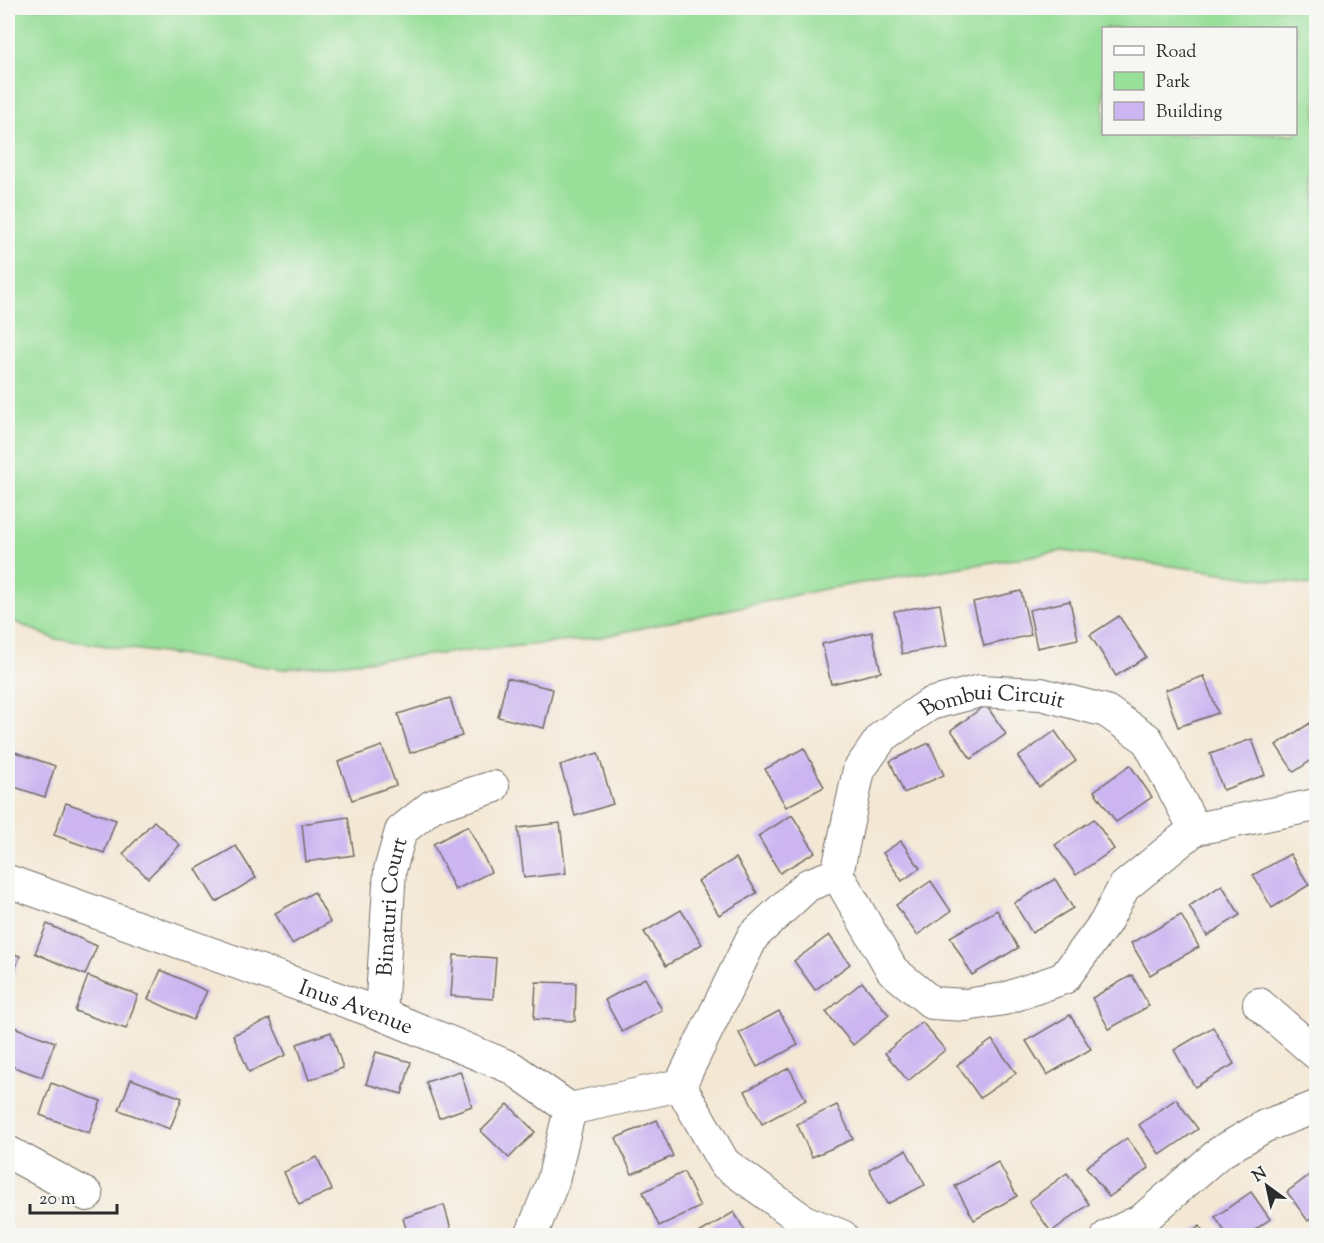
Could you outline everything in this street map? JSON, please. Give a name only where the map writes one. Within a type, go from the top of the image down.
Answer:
[{"type":"street","name":"Bombui Circuit","points":[[837,874],[859,770],[882,736],[930,704],[980,691],[1041,694],[1106,711],[1147,739],[1196,829]]},
{"type":"street","name":"Binaturi Court","points":[[381,1014],[390,870],[401,831],[432,806],[493,787]]},
{"type":"street","points":[[680,1085],[753,936],[808,885],[837,874],[892,970],[932,1003],[966,1005],[1004,999],[1064,978],[1105,923],[1124,887],[1196,829],[1317,805]]},
{"type":"street","name":"Inus Avenue","points":[[8,881],[381,1014],[512,1068],[570,1109]]},
{"type":"street","points":[[1259,1004],[1317,1053]]},
{"type":"street","points":[[531,1236],[553,1181],[570,1109],[680,1085]]},
{"type":"street","points":[[680,1085],[724,1163],[804,1221],[842,1236]]},
{"type":"street","points":[[1108,1236],[1142,1220],[1219,1153],[1265,1126],[1317,1107]]},
{"type":"street","points":[[8,1152],[87,1195]]},
{"type":"green space","points":[[8,8],[1316,8],[1316,586],[1063,551],[824,589],[591,639],[284,669],[55,639],[8,619]]},
{"type":"building","points":[[1021,591],[1031,635],[984,646],[973,602]]},
{"type":"building","points":[[1070,601],[1078,639],[1037,648],[1029,610]]},
{"type":"building","points":[[940,604],[947,646],[902,654],[894,611]]},
{"type":"building","points":[[1119,616],[1146,657],[1116,676],[1090,635]]},
{"type":"building","points":[[872,632],[881,672],[831,684],[822,644]]},
{"type":"building","points":[[1204,676],[1218,713],[1178,727],[1165,690]]},
{"type":"building","points":[[507,678],[553,689],[544,728],[498,717]]},
{"type":"building","points":[[450,698],[462,736],[410,753],[398,714]]},
{"type":"building","points":[[986,705],[1006,734],[971,759],[951,730]]},
{"type":"building","points":[[1315,720],[1316,757],[1294,772],[1276,745]]},
{"type":"building","points":[[1055,731],[1076,761],[1039,787],[1018,757]]},
{"type":"building","points":[[1252,739],[1265,775],[1223,790],[1210,754]]},
{"type":"building","points":[[929,743],[944,775],[904,793],[890,761]]},
{"type":"building","points":[[382,746],[396,785],[352,800],[338,762]]},
{"type":"building","points":[[804,748],[824,787],[786,807],[765,769]]},
{"type":"building","points":[[9,750],[55,766],[45,797],[8,785]]},
{"type":"building","points":[[598,753],[613,804],[575,816],[560,765]]},
{"type":"building","points":[[1130,765],[1152,797],[1116,822],[1094,791]]},
{"type":"building","points":[[66,803],[116,820],[104,853],[54,835]]},
{"type":"building","points":[[792,815],[815,852],[780,873],[758,836]]},
{"type":"building","points":[[348,817],[354,855],[306,862],[302,824]]},
{"type":"building","points":[[1094,819],[1114,849],[1076,875],[1055,845]]},
{"type":"building","points":[[154,821],[180,845],[148,878],[123,854]]},
{"type":"building","points":[[560,823],[566,873],[524,878],[518,828]]},
{"type":"building","points":[[468,826],[491,872],[455,890],[433,844]]},
{"type":"building","points":[[901,841],[920,868],[902,881],[883,853]]},
{"type":"building","points":[[236,846],[256,878],[216,902],[196,869]]},
{"type":"building","points":[[1290,854],[1309,885],[1272,908],[1253,875]]},
{"type":"building","points":[[736,858],[757,893],[719,915],[698,881]]},
{"type":"building","points":[[1055,879],[1073,908],[1032,933],[1014,903]]},
{"type":"building","points":[[931,881],[951,911],[917,935],[896,905]]},
{"type":"building","points":[[1222,885],[1240,915],[1207,936],[1189,906]]},
{"type":"building","points":[[314,892],[330,922],[292,944],[275,913]]},
{"type":"building","points":[[681,910],[702,944],[666,966],[644,932]]},
{"type":"building","points":[[997,910],[1018,948],[972,975],[950,937]]},
{"type":"building","points":[[1181,915],[1199,947],[1150,975],[1131,943]]},
{"type":"building","points":[[47,924],[97,946],[85,975],[35,953]]},
{"type":"building","points":[[829,935],[850,964],[815,990],[794,961]]},
{"type":"building","points":[[8,952],[20,956],[8,989]]},
{"type":"building","points":[[454,955],[496,958],[493,999],[451,996]]},
{"type":"building","points":[[161,970],[207,991],[193,1020],[148,999]]},
{"type":"building","points":[[1132,975],[1149,1006],[1109,1029],[1092,998]]},
{"type":"building","points":[[88,976],[138,995],[126,1029],[75,1011]]},
{"type":"building","points":[[645,978],[662,1010],[622,1032],[605,1000]]},
{"type":"building","points":[[536,982],[576,983],[575,1021],[534,1019]]},
{"type":"building","points":[[862,982],[889,1015],[853,1045],[826,1012]]},
{"type":"building","points":[[779,1011],[798,1045],[757,1067],[739,1033]]},
{"type":"building","points":[[1070,1015],[1091,1049],[1047,1075],[1026,1041]]},
{"type":"building","points":[[270,1019],[286,1055],[249,1072],[233,1035]]},
{"type":"building","points":[[922,1022],[945,1050],[908,1081],[885,1053]]},
{"type":"building","points":[[8,1025],[55,1042],[42,1077],[8,1065]]},
{"type":"building","points":[[1213,1027],[1234,1064],[1195,1087],[1174,1050]]},
{"type":"building","points":[[331,1032],[343,1068],[309,1080],[297,1044]]},
{"type":"building","points":[[992,1040],[1016,1073],[980,1098],[957,1065]]},
{"type":"building","points":[[376,1052],[411,1062],[402,1094],[366,1084]]},
{"type":"building","points":[[789,1068],[806,1100],[762,1124],[745,1091]]},
{"type":"building","points":[[460,1071],[472,1106],[439,1118],[426,1082]]},
{"type":"building","points":[[131,1079],[182,1098],[170,1129],[119,1110]]},
{"type":"building","points":[[51,1083],[101,1101],[89,1133],[40,1115]]},
{"type":"building","points":[[1176,1099],[1198,1129],[1160,1155],[1139,1125]]},
{"type":"building","points":[[508,1104],[535,1132],[509,1158],[481,1131]]},
{"type":"building","points":[[837,1105],[853,1139],[812,1157],[797,1124]]},
{"type":"building","points":[[657,1120],[673,1156],[632,1174],[616,1138]]},
{"type":"building","points":[[1127,1138],[1149,1168],[1109,1197],[1086,1167]]},
{"type":"building","points":[[906,1150],[925,1185],[887,1204],[869,1169]]},
{"type":"building","points":[[317,1157],[332,1190],[299,1205],[284,1172]]},
{"type":"building","points":[[998,1162],[1017,1196],[974,1220],[955,1186]]},
{"type":"building","points":[[1316,1170],[1316,1215],[1308,1221],[1287,1192]]},
{"type":"building","points":[[684,1172],[700,1207],[659,1226],[643,1192]]},
{"type":"building","points":[[1067,1173],[1089,1204],[1051,1232],[1029,1201]]},
{"type":"building","points":[[1251,1192],[1270,1219],[1246,1236],[1228,1236],[1215,1217]]},
{"type":"building","points":[[444,1205],[453,1236],[408,1236],[403,1218]]},
{"type":"building","points":[[734,1212],[748,1236],[694,1236]]},
{"type":"building","points":[[1200,1226],[1206,1236],[1186,1236]]}]
